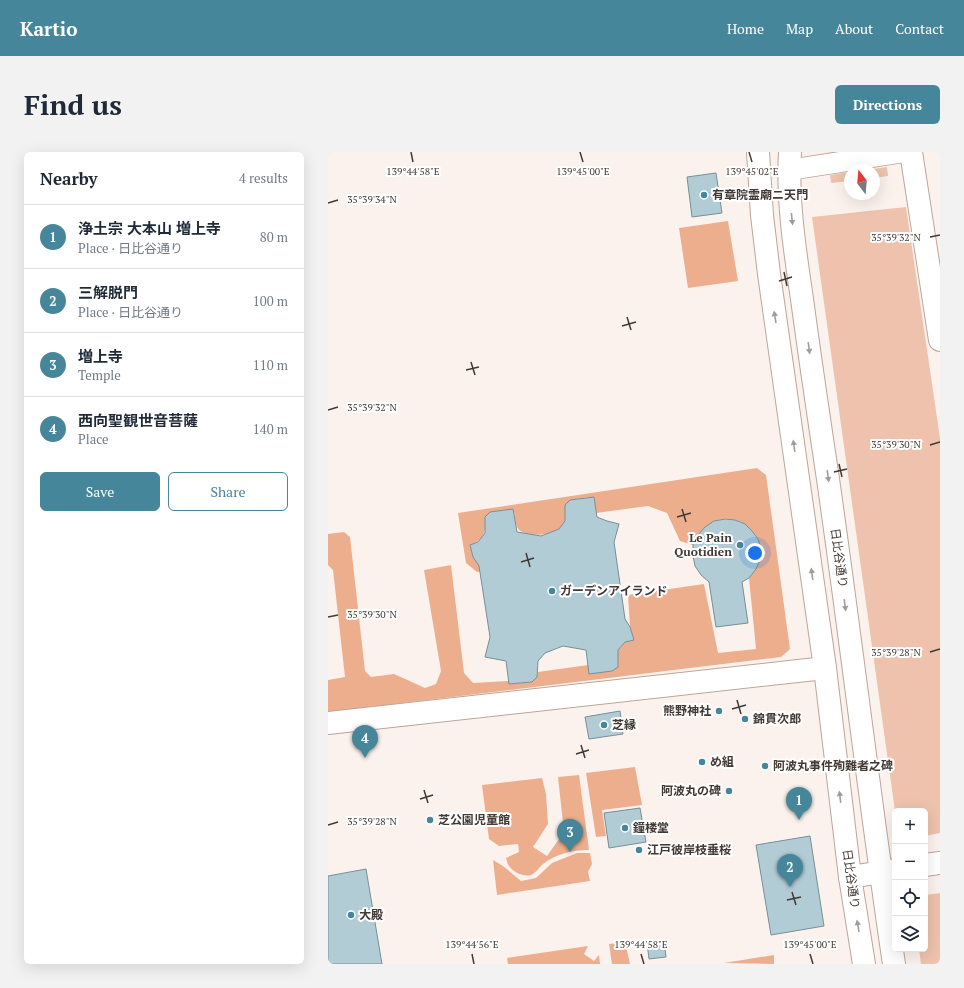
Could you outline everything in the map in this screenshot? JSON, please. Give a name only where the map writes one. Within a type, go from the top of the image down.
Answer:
[{"type":"main road","name":"日比谷通り","points":[[758,152],[762,216],[768,267],[825,668],[850,876],[864,964]]},
{"type":"main road","points":[[912,152],[940,340]]},
{"type":"main road","name":"日比谷通り","points":[[789,161],[798,271],[831,502],[888,871],[894,964]]},
{"type":"main road","points":[[328,723],[825,668]]},
{"type":"main road","points":[[928,865],[940,863]]},
{"type":"main road","points":[[850,876],[888,871]]},
{"type":"street","points":[[789,161],[904,152]]},
{"type":"shaded area","points":[[887,167],[888,176],[880,177],[880,168]]},
{"type":"shaded area","points":[[844,173],[844,182],[831,183],[830,175]]},
{"type":"shaded area","points":[[906,207],[940,438],[940,833],[928,835],[928,808],[895,808],[812,217]]},
{"type":"shaded area","points":[[728,221],[738,281],[688,288],[679,228]]},
{"type":"shaded area","points":[[757,468],[766,475],[790,649],[781,657],[328,712],[328,680],[345,677],[333,570],[328,565],[328,534],[344,532],[350,537],[365,671],[371,677],[394,674],[425,688],[436,684],[441,671],[424,570],[451,565],[464,673],[473,683],[508,681],[513,684],[532,682],[537,677],[538,672],[588,665],[589,670],[593,673],[612,671],[618,666],[618,650],[625,642],[633,640],[630,627],[628,595],[704,584],[718,653],[756,649],[749,578],[758,561],[759,546],[754,533],[744,524],[731,519],[717,520],[704,528],[693,545],[680,541],[667,513],[648,506],[596,513],[594,500],[590,497],[570,500],[565,505],[566,517],[563,525],[552,532],[537,535],[524,533],[519,530],[516,524],[514,512],[509,510],[490,512],[485,517],[484,534],[479,540],[470,545],[473,557],[486,570],[477,572],[466,563],[458,513]]},
{"type":"shaded area","points":[[635,767],[642,805],[602,810],[606,836],[596,837],[586,773]]},
{"type":"shaded area","points":[[579,775],[589,850],[559,855],[543,864],[531,875],[522,875],[514,871],[508,865],[506,858],[519,852],[518,844],[499,846],[489,839],[482,785],[542,778],[546,794],[548,824],[533,847],[547,856],[564,832],[558,777]]},
{"type":"shaded area","points":[[577,853],[590,853],[592,864],[588,872],[590,881],[497,895],[493,860],[521,881],[536,878],[552,863]]},
{"type":"shaded area","points":[[940,893],[940,964],[921,964],[919,952],[928,952],[928,895]]},
{"type":"shaded area","points":[[625,942],[630,964],[612,964],[609,944]]},
{"type":"shaded area","points":[[588,946],[584,954],[594,961],[599,955],[600,964],[508,964],[507,958]]},
{"type":"shaded area","points":[[774,955],[774,964],[724,963]]},
{"type":"building","name":"有章院霊廟ニ天門","points":[[716,173],[722,213],[692,217],[687,177]]},
{"type":"building","points":[[594,497],[597,517],[619,524],[614,542],[625,619],[630,627],[634,640],[625,642],[618,650],[618,667],[612,671],[589,674],[586,650],[563,646],[545,653],[538,661],[537,677],[532,682],[509,684],[506,661],[485,657],[490,637],[479,566],[473,557],[470,545],[478,542],[485,533],[485,517],[490,512],[513,509],[517,532],[541,536],[559,529],[565,521],[565,505],[570,500]]},
{"type":"building","points":[[725,519],[735,520],[745,524],[758,539],[761,549],[760,560],[756,569],[749,578],[742,582],[748,623],[716,627],[709,582],[701,575],[695,566],[693,545],[698,535],[705,527],[714,521]]},
{"type":"building","name":"芝縁","points":[[620,711],[623,734],[589,739],[585,717]]},
{"type":"building","name":"鐘楼堂","points":[[640,808],[646,842],[609,848],[604,813]]},
{"type":"building","points":[[810,836],[824,926],[771,935],[756,845]]},
{"type":"building","name":"大殿","points":[[366,869],[382,964],[328,964],[328,876]]},
{"type":"building","points":[[664,941],[666,957],[649,959],[647,943]]},
{"type":"place","name":"有章院霊廟ニ天門","points":[[704,195]]},
{"type":"place","name":"Le Pain Quotidien","points":[[740,545]]},
{"type":"place","name":"ガーデンアイランド","points":[[552,591]]},
{"type":"place","name":"熊野神社","points":[[719,711]]},
{"type":"place","name":"錦貫次郎","points":[[745,719]]},
{"type":"place","name":"芝縁","points":[[604,725]]},
{"type":"place","name":"西向聖観世音菩薩","points":[[365,758]]},
{"type":"place","name":"め組","points":[[702,762]]},
{"type":"place","name":"阿波丸事件殉難者之碑","points":[[765,766]]},
{"type":"place","name":"阿波丸の碑","points":[[729,791]]},
{"type":"place","name":"芝公園児童館","points":[[430,820]]},
{"type":"place","name":"浄土宗 大本山 増上寺","points":[[799,820]]},
{"type":"place","name":"鐘楼堂","points":[[625,828]]},
{"type":"place","name":"江戸彼岸枝垂桜","points":[[639,850]]},
{"type":"place","name":"増上寺","points":[[570,852]]},
{"type":"place","name":"三解脱門","points":[[790,887]]},
{"type":"place","name":"大殿","points":[[351,915]]}]
